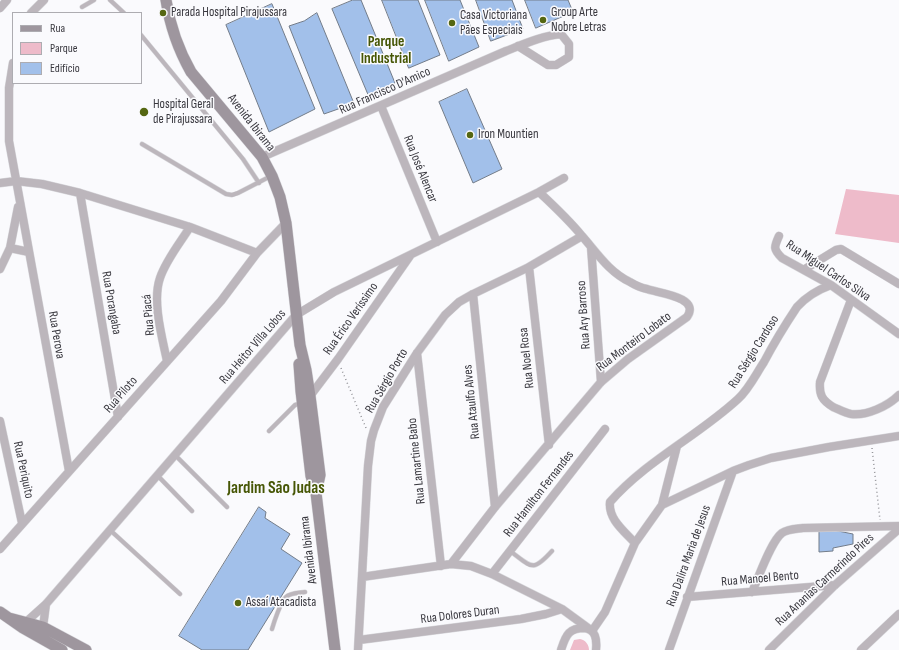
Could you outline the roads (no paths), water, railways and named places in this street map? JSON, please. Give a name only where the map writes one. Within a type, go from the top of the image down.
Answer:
[{"type":"main road","name":"Avenida Ibirama","points":[[166,0],[179,50],[191,72],[262,157],[272,176],[280,197],[286,223],[300,345],[300,372],[306,399],[311,476],[316,493],[335,650]]},
{"type":"main road","points":[[5,615],[24,624],[57,645],[86,650]]},
{"type":"main road","points":[[24,624],[43,627],[57,645]]},
{"type":"street","points":[[0,8],[7,0]]},
{"type":"street","points":[[32,12],[44,0]]},
{"type":"street","name":"Rua Francisco D'Amico","points":[[262,157],[518,46],[551,35],[561,34],[569,44],[569,57],[556,65],[548,65],[518,46]]},
{"type":"street","points":[[0,269],[10,248],[19,204],[9,141],[9,88],[12,69]]},
{"type":"street","name":"Rua José Alencar","points":[[381,106],[437,242]]},
{"type":"street","name":"Rua Heitor Villa Lobos","points":[[24,624],[46,604],[296,315],[334,292],[539,192],[564,178]]},
{"type":"street","points":[[0,182],[16,181],[42,184],[80,193],[190,227],[257,253]]},
{"type":"street","name":"Rua Monteiro Lobato","points":[[451,564],[495,507],[601,382],[628,359],[687,317],[689,314],[690,309],[687,303],[681,298],[645,289],[616,274],[582,236],[539,192]]},
{"type":"street","name":"Rua Porangaba","points":[[80,193],[118,417]]},
{"type":"street","name":"Rua Perova","points":[[19,204],[69,471]]},
{"type":"street","name":"Rua Piloto","points":[[0,549],[221,301],[257,253],[286,223]]},
{"type":"street","name":"Rua Piacá","points":[[167,361],[158,302],[160,278],[167,263],[190,227]]},
{"type":"street","name":"Rua Sérgio Porto","points":[[358,650],[368,466],[371,441],[383,407],[417,353],[445,315],[460,302],[473,294],[529,267],[582,236]]},
{"type":"street","name":"Rua Miguel Carlos Silva","points":[[779,236],[775,247],[776,252],[782,258],[805,269],[831,285],[899,334]]},
{"type":"street","name":"Rua Ary Barroso","points":[[591,247],[601,382]]},
{"type":"street","points":[[10,248],[29,252]]},
{"type":"street","points":[[805,269],[831,252],[841,249],[899,284]]},
{"type":"street","name":"Rua Érico Veríssimo","points":[[306,399],[338,359],[410,255]]},
{"type":"street","name":"Rua Noel Rosa","points":[[529,267],[549,445]]},
{"type":"street","name":"Rua Sérgio Cardoso","points":[[635,543],[613,519],[610,513],[610,502],[631,480],[661,456],[724,411],[739,398],[750,384],[797,307],[812,293],[831,285]]},
{"type":"street","name":"Rua Ataulfo Alves","points":[[473,294],[495,507]]},
{"type":"street","points":[[852,300],[820,382],[819,391],[822,398],[837,409],[851,414],[856,414],[873,411],[899,395]]},
{"type":"street","name":"Rua Lamartine Babo","points":[[417,353],[441,566]]},
{"type":"street","name":"Rua Periquito","points":[[0,421],[22,523]]},
{"type":"street","name":"Rua Hamilton Fernandes","points":[[492,574],[605,429]]},
{"type":"street","points":[[662,505],[733,471],[771,458],[899,436]]},
{"type":"street","points":[[590,630],[605,612],[635,543],[662,505],[677,446]]},
{"type":"street","name":"Rua Dalira Maria de Jesus","points":[[669,650],[733,471]]},
{"type":"street","points":[[752,592],[774,542],[783,532],[803,528],[899,527]]},
{"type":"street","name":"Rua Ananias Carmerindo Pires","points":[[769,650],[899,527]]},
{"type":"street","points":[[362,577],[451,564],[471,566],[492,574],[562,609],[590,630],[597,642],[599,650]]},
{"type":"street","name":"Rua Manoel Bento","points":[[687,597],[835,586]]},
{"type":"street","points":[[43,627],[46,604]]},
{"type":"street","name":"Rua Dolores Duran","points":[[359,640],[521,619],[562,609]]},
{"type":"street","points":[[861,650],[899,614]]},
{"type":"street","points":[[560,650],[570,632],[573,623],[572,616]]},
{"type":"street","points":[[570,632],[580,628],[590,630]]},
{"type":"lane","points":[[82,7],[94,0]]},
{"type":"lane","points":[[110,0],[123,12]]},
{"type":"lane","points":[[142,36],[243,159],[259,183]]},
{"type":"lane","points":[[142,144],[226,194],[238,194],[272,176]]},
{"type":"lane","points":[[269,431],[295,405],[306,399]]},
{"type":"lane","points":[[175,455],[227,507]]},
{"type":"lane","points":[[157,475],[192,512]]},
{"type":"lane","points":[[110,530],[180,594]]},
{"type":"lane","points":[[510,551],[529,565],[535,566],[541,563],[552,551]]},
{"type":"lane","points":[[272,629],[285,598],[290,595],[305,592]]},
{"type":"place","name":"Parada Hospital Pirajussara","points":[[163,13]]},
{"type":"place","name":"Group Arte Nobre Letras","points":[[543,20]]},
{"type":"place","name":"Casa Victoriana Pães Especiais","points":[[452,23]]},
{"type":"place","name":"Hospital Geral de Pirajussara","points":[[144,112]]},
{"type":"place","name":"Iron Mountien","points":[[470,135]]},
{"type":"place","name":"Assaí Atacadista","points":[[238,603]]},
{"type":"district","name":"Parque Industrial","points":[[386,50]]},
{"type":"district","name":"Jardim São Judas","points":[[276,489]]}]
